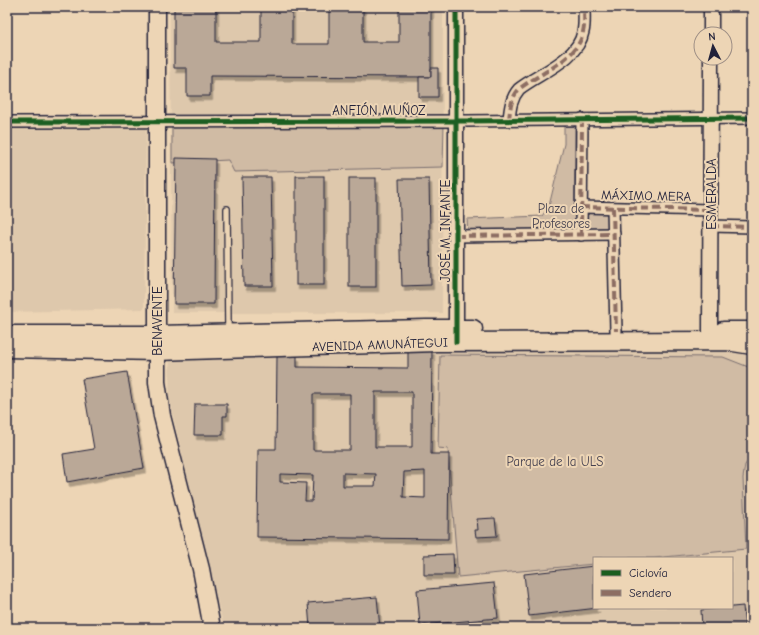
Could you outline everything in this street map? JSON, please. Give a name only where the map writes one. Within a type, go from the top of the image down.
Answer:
[{"type":"main road","name":"BENAVENTE","points":[[157,7],[157,382],[162,416],[201,569],[212,628]]},
{"type":"main road","name":"AVENIDA AMUNÁTEGUI","points":[[7,348],[616,331],[752,331]]},
{"type":"main road","name":"AVENIDA AMUNÁTEGUI","points":[[7,335],[158,343],[228,333],[456,335],[727,341],[752,345]]},
{"type":"street","name":"JOSÉ M. INFANTE","points":[[456,7],[456,335]]},
{"type":"street","points":[[509,120],[511,103],[513,97],[519,89],[575,51],[579,45],[583,32],[584,7]]},
{"type":"street","points":[[711,7],[711,26]]},
{"type":"street","name":"ESMERALDA","points":[[710,331],[711,66]]},
{"type":"street","name":"ANFIÓN MUÑOZ","points":[[7,122],[456,121],[752,118]]},
{"type":"street","points":[[581,235],[582,119]]},
{"type":"street","name":"MÁXIMO MERA","points":[[581,208],[711,210]]},
{"type":"street","points":[[613,208],[616,331]]},
{"type":"street","points":[[711,226],[752,227]]},
{"type":"street","points":[[456,236],[614,234]]},
{"type":"lane","points":[[226,209],[228,333]]},
{"type":"shaded area","points":[[170,7],[443,7],[442,313],[172,313]]},
{"type":"shaded area","points":[[146,122],[144,309],[7,312],[7,124]]},
{"type":"shaded area","points":[[170,348],[737,350],[752,352],[752,628],[224,628],[169,400]]},
{"type":"green space","points":[[444,124],[443,167],[234,172],[228,160],[172,163],[172,126]]},
{"type":"green space","name":"Plaza de Profesores","points":[[564,126],[575,126],[575,231],[468,232],[467,219],[542,216],[549,206],[564,144]]},
{"type":"green space","points":[[604,211],[609,215],[610,229],[587,230],[587,216],[591,212]]},
{"type":"green space","name":"Parque de la ULS","points":[[440,355],[723,357],[751,368],[750,458],[745,465],[743,478],[746,549],[664,557],[593,557],[593,564],[458,577],[448,449],[438,448]]},
{"type":"building","points":[[174,7],[216,7],[216,42],[261,42],[261,7],[292,7],[292,44],[329,44],[329,7],[363,7],[363,42],[399,42],[399,7],[431,7],[431,77],[210,76],[210,96],[187,96],[187,68],[174,68]]},
{"type":"building","points":[[431,68],[438,68],[438,97],[419,97],[419,77],[431,77]]},
{"type":"building","points":[[176,158],[215,159],[214,304],[174,304]]},
{"type":"building","points":[[296,176],[324,176],[324,285],[296,285]]},
{"type":"building","points":[[242,177],[271,177],[273,286],[244,286]]},
{"type":"building","points":[[349,178],[376,178],[376,287],[349,287]]},
{"type":"building","points":[[399,179],[429,179],[431,285],[402,286]]},
{"type":"building","points":[[408,350],[432,350],[431,454],[449,454],[448,539],[257,537],[258,449],[276,449],[277,356],[297,356],[297,367],[408,368]],"holes":[[[375,392],[412,392],[412,447],[375,447]],[[313,394],[350,394],[350,450],[313,450]],[[425,471],[425,498],[403,497],[404,472]],[[343,473],[376,474],[375,486],[343,486]],[[280,474],[313,475],[312,501],[305,501],[306,483],[280,482]]]},
{"type":"building","points":[[127,372],[144,468],[67,482],[63,454],[94,449],[82,379]]},
{"type":"building","points":[[195,404],[227,404],[227,416],[223,416],[223,435],[194,435]]},
{"type":"building","points":[[752,477],[752,517],[750,480]]},
{"type":"building","points":[[495,518],[497,536],[476,537],[475,530],[478,530],[477,519]]},
{"type":"building","points":[[453,554],[454,575],[424,575],[424,555]]},
{"type":"building","points":[[593,566],[593,609],[529,616],[524,574]]},
{"type":"building","points":[[494,583],[498,618],[420,625],[417,590]]},
{"type":"building","points":[[377,597],[380,628],[310,628],[308,603]]},
{"type":"building","points":[[743,606],[745,628],[702,628],[701,610],[733,609],[733,607]]},
{"type":"marked path","points":[[509,120],[510,108],[516,92],[527,83],[566,58],[580,42],[584,29],[584,7]]},
{"type":"marked path","points":[[581,235],[582,119]]},
{"type":"marked path","points":[[581,207],[711,210]]},
{"type":"marked path","points":[[613,208],[616,331]]},
{"type":"marked path","points":[[711,226],[752,227]]},
{"type":"marked path","points":[[456,236],[614,234]]},
{"type":"cycle path","points":[[456,7],[456,342]]},
{"type":"cycle path","points":[[7,122],[467,121],[752,118]]}]
